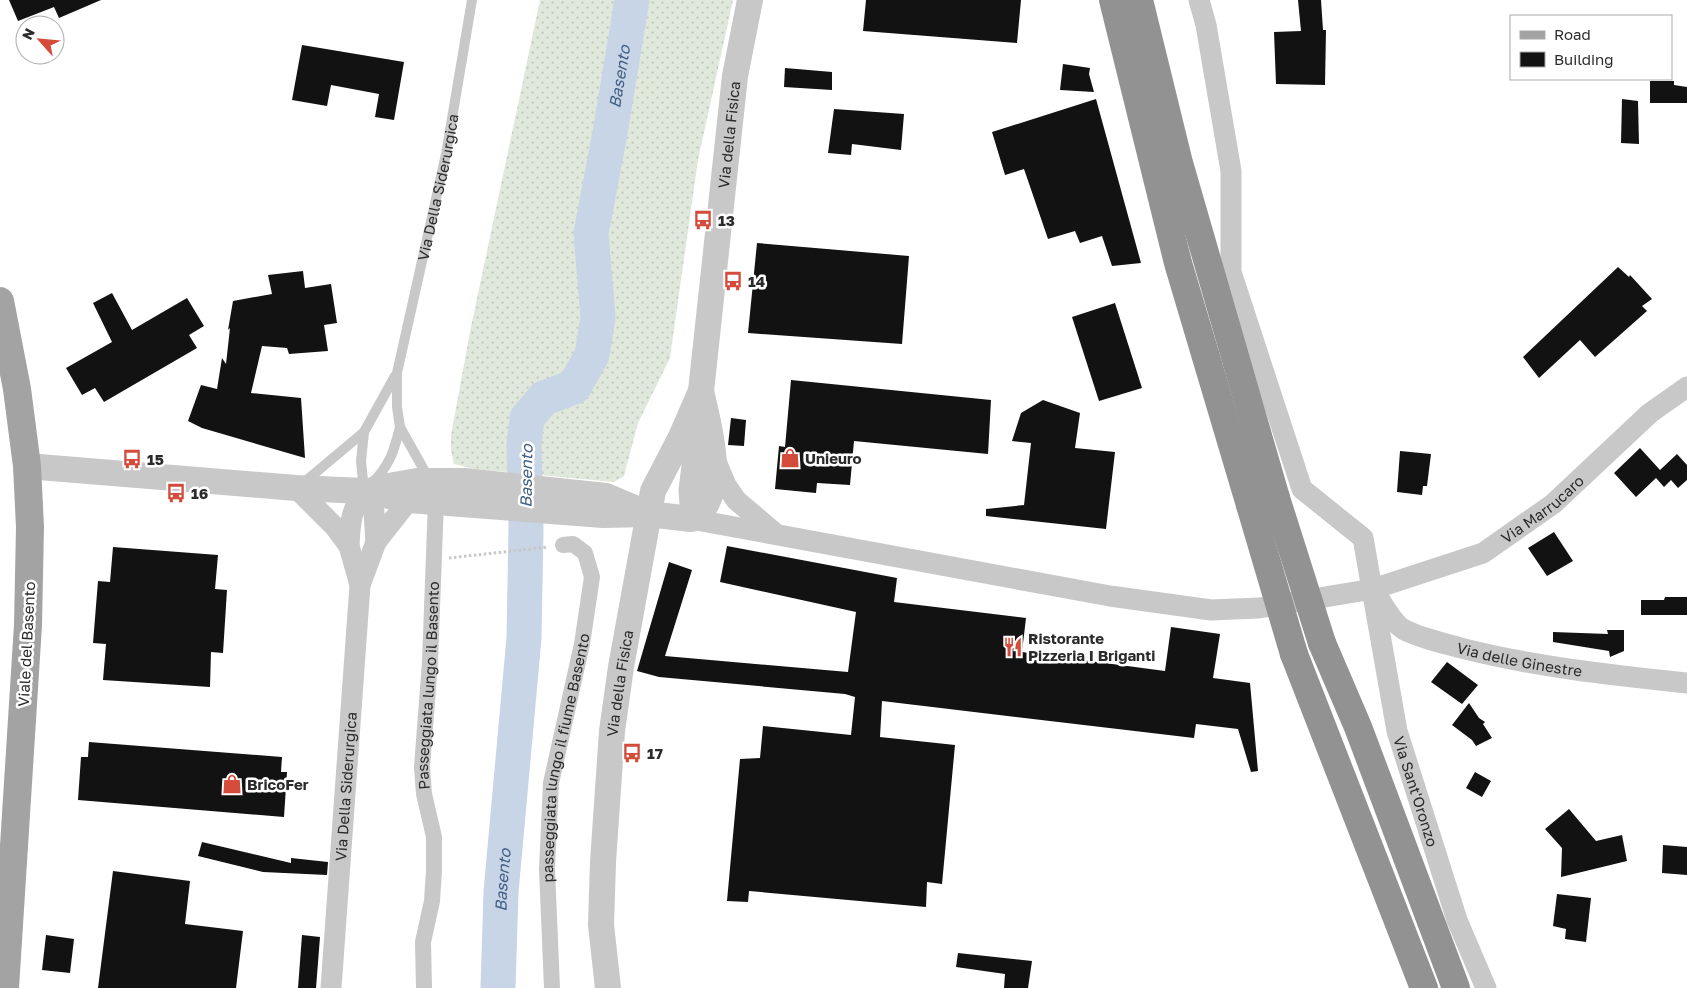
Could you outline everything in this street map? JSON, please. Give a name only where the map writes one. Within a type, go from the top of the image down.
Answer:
[{"type":"highway","points":[[1113,0],[1178,263],[1294,654],[1424,988]]},
{"type":"highway","points":[[1139,0],[1179,163],[1276,498],[1322,643],[1358,727],[1456,988]]},
{"type":"main road","name":"Viale del Basento","points":[[0,302],[8,386],[27,466],[30,527],[28,625],[5,988]]},
{"type":"street","name":"Via della Fisica","points":[[608,988],[601,925],[606,793],[621,667],[653,491],[681,438],[701,391],[735,76],[750,0]]},
{"type":"street","name":"Via Sant'Oronzo","points":[[1199,0],[1206,25],[1231,171],[1231,272],[1302,489],[1362,538],[1373,589],[1397,730],[1457,920],[1486,988]]},
{"type":"street","name":"Via Marrucaro","points":[[691,519],[1110,596],[1211,610],[1260,608],[1373,589],[1483,553],[1552,504],[1650,413],[1687,387]]},
{"type":"street","name":"Via della Fisica","points":[[691,519],[704,509],[710,495],[715,459],[701,391]]},
{"type":"street","points":[[364,491],[402,483],[433,490],[465,491],[604,506],[691,519],[689,490],[701,391]]},
{"type":"street","points":[[715,459],[726,486],[736,500],[776,534]]},
{"type":"street","points":[[27,466],[296,488],[364,491],[409,500],[433,490]]},
{"type":"street","name":"Via Della Siderurgica","points":[[296,488],[335,527],[348,546],[360,585]]},
{"type":"street","name":"Passeggiata lungo il Basento","points":[[424,988],[423,942],[432,900],[434,854],[434,837],[424,794],[422,767],[430,662],[433,490]]},
{"type":"street","name":"Via Della Siderurgica","points":[[364,491],[374,512],[376,542]]},
{"type":"street","name":"Via Della Siderurgica","points":[[348,546],[352,513],[364,491]]},
{"type":"street","name":"Via Della Siderurgica","points":[[331,988],[360,585],[376,542],[409,500]]},
{"type":"street","name":"passeggiata lungo il fiume Basento","points":[[552,988],[547,868],[551,783],[582,644],[592,577],[585,553],[573,544],[563,545]]},
{"type":"street","name":"Via delle Ginestre","points":[[1373,589],[1389,614],[1402,628],[1440,642],[1506,659],[1601,674],[1687,683]]},
{"type":"lane","name":"Via Della Siderurgica","points":[[433,490],[400,426],[397,407],[397,373],[446,154],[472,0]]},
{"type":"lane","name":"Via Della Siderurgica","points":[[296,488],[364,432],[397,373]]},
{"type":"lane","name":"Via Della Siderurgica","points":[[364,491],[385,470],[393,453],[400,426]]},
{"type":"lane","name":"Via Della Siderurgica","points":[[364,432],[361,462],[364,491]]},
{"type":"path","points":[[453,558],[563,545]]},
{"type":"shaded area","points":[[540,0],[733,0],[698,160],[670,358],[638,423],[624,476],[614,482],[475,469],[454,464],[451,450],[451,435],[471,327]]},
{"type":"building","points":[[9,0],[101,0],[65,15],[58,15],[54,7],[33,15],[15,15]]},
{"type":"building","points":[[866,0],[1021,0],[1017,43],[863,31]]},
{"type":"building","points":[[1298,0],[1321,0],[1323,30],[1326,30],[1325,85],[1276,84],[1274,32],[1301,31]]},
{"type":"building","points":[[302,45],[404,62],[394,120],[375,117],[379,94],[331,85],[327,106],[292,100]]},
{"type":"building","points":[[1063,64],[1090,68],[1089,74],[1094,92],[1060,90]]},
{"type":"building","points":[[785,68],[832,72],[832,90],[784,87]]},
{"type":"building","points":[[1650,81],[1674,81],[1674,85],[1687,87],[1687,103],[1650,103]]},
{"type":"building","points":[[1096,99],[1141,263],[1112,266],[1102,236],[1080,243],[1075,231],[1048,239],[1024,169],[1005,175],[992,132]]},
{"type":"building","points":[[1622,99],[1638,101],[1639,144],[1621,143]]},
{"type":"building","points":[[834,109],[904,114],[901,150],[852,144],[851,155],[828,153]]},
{"type":"building","points":[[757,243],[909,256],[902,344],[748,333]]},
{"type":"building","points":[[1618,267],[1629,277],[1630,275],[1652,299],[1642,306],[1647,311],[1595,357],[1580,340],[1539,378],[1523,357]]},
{"type":"building","points":[[303,271],[305,288],[331,284],[337,323],[324,325],[328,351],[289,354],[287,348],[262,346],[251,393],[301,398],[305,458],[202,428],[188,421],[201,385],[217,389],[222,358],[226,364],[230,328],[228,330],[233,301],[272,294],[268,275]]},
{"type":"building","points":[[112,293],[132,330],[187,298],[204,326],[189,335],[197,348],[104,402],[95,388],[82,395],[66,368],[112,342],[93,303]]},
{"type":"building","points":[[1115,303],[1142,388],[1099,401],[1072,317]]},
{"type":"building","points":[[791,380],[991,400],[988,454],[854,441],[850,485],[817,483],[816,493],[775,489],[779,446],[785,447]]},
{"type":"building","points":[[1043,400],[1080,413],[1075,448],[1115,452],[1106,529],[986,516],[986,509],[1024,505],[1031,443],[1012,441],[1021,413]]},
{"type":"building","points":[[731,418],[746,420],[744,446],[728,445]]},
{"type":"building","points":[[1640,448],[1660,470],[1677,454],[1687,465],[1687,480],[1678,488],[1671,480],[1664,487],[1656,478],[1636,497],[1614,473]]},
{"type":"building","points":[[1400,451],[1431,454],[1427,486],[1423,486],[1422,495],[1397,492]]},
{"type":"building","points":[[1554,532],[1573,561],[1547,576],[1528,548]]},
{"type":"building","points":[[727,546],[897,578],[894,602],[1026,618],[1022,652],[1165,671],[1171,627],[1220,634],[1213,678],[1250,683],[1258,771],[1251,772],[1238,729],[1196,724],[1194,738],[882,701],[880,737],[955,745],[942,884],[927,882],[926,907],[749,891],[748,902],[727,901],[740,759],[760,758],[763,726],[851,735],[855,697],[845,694],[659,677],[637,671],[669,562],[692,570],[665,656],[848,672],[856,612],[720,582]]},
{"type":"building","points":[[113,547],[218,555],[215,589],[227,590],[223,653],[211,652],[210,687],[103,680],[106,644],[93,643],[98,581],[110,582]]},
{"type":"building","points":[[1665,597],[1687,597],[1687,615],[1641,615],[1641,600],[1664,600]]},
{"type":"building","points":[[1607,630],[1624,630],[1624,651],[1610,657],[1609,651],[1553,642],[1553,632],[1608,634]]},
{"type":"building","points":[[1447,662],[1478,685],[1462,704],[1431,682]]},
{"type":"building","points":[[1469,703],[1479,718],[1485,722],[1483,724],[1492,738],[1476,746],[1472,740],[1452,725]]},
{"type":"building","points":[[89,742],[282,757],[281,772],[287,772],[284,817],[78,800],[81,757],[88,757]]},
{"type":"building","points":[[1475,772],[1491,781],[1482,797],[1466,788]]},
{"type":"building","points":[[1569,809],[1596,841],[1622,835],[1627,861],[1561,877],[1562,848],[1545,829]]},
{"type":"building","points":[[202,842],[291,863],[291,858],[328,862],[327,875],[263,872],[198,856]]},
{"type":"building","points":[[1663,845],[1687,847],[1687,875],[1662,873]]},
{"type":"building","points":[[113,871],[190,881],[185,924],[243,931],[236,988],[98,988]]},
{"type":"building","points":[[1557,894],[1591,898],[1586,942],[1565,939],[1566,929],[1553,926]]},
{"type":"building","points":[[46,935],[74,939],[70,973],[42,970]]},
{"type":"building","points":[[302,935],[320,937],[316,988],[298,988]]},
{"type":"building","points":[[958,953],[1032,961],[1028,988],[1004,988],[1005,974],[956,967]]},
{"type":"waterway","name":"Basento","points":[[498,988],[501,892],[524,638],[526,529],[524,445],[527,418],[544,398],[574,387],[592,355],[598,317],[591,233],[632,0]]},
{"type":"place","name":"13","points":[[703,220]]},
{"type":"place","name":"14","points":[[733,281]]},
{"type":"place","name":"Unieuro","points":[[790,458]]},
{"type":"place","name":"15","points":[[132,459]]},
{"type":"place","name":"16","points":[[176,493]]},
{"type":"place","name":"Ristorante Pizzeria I Briganti","points":[[1013,647]]},
{"type":"place","name":"17","points":[[632,753]]},
{"type":"place","name":"BricoFer","points":[[232,784]]}]
